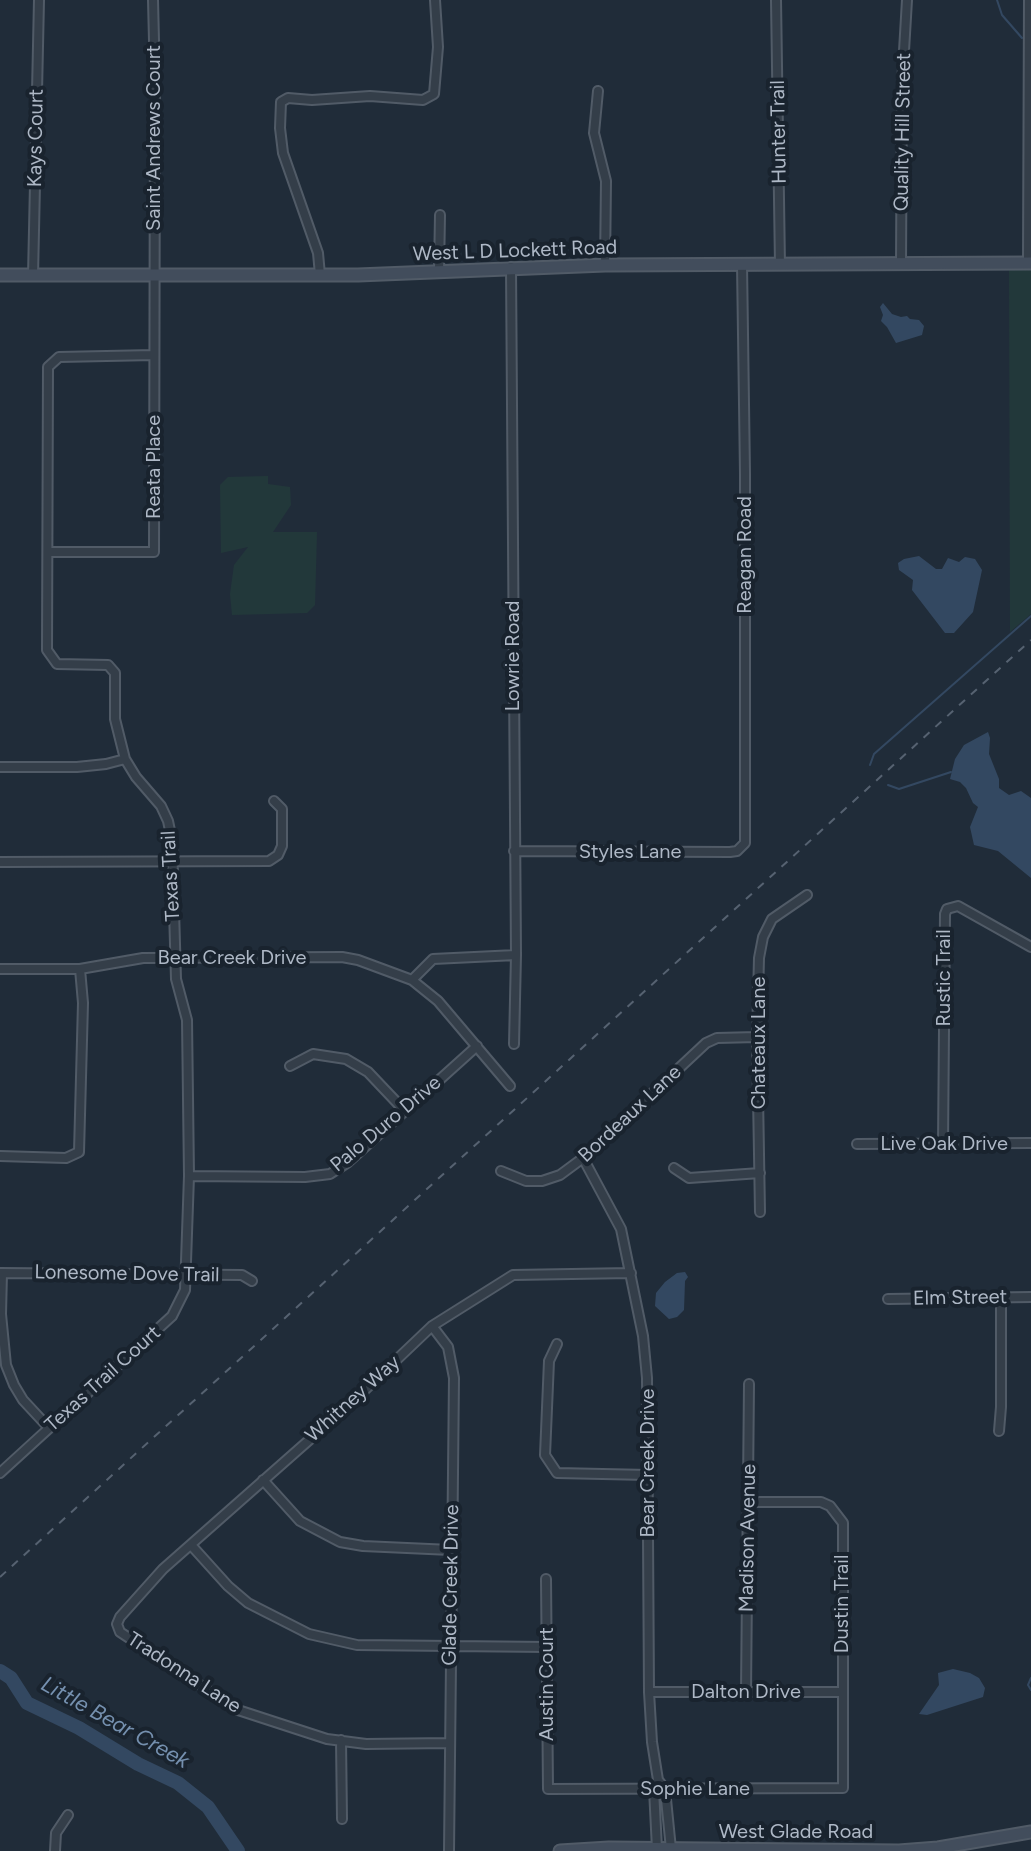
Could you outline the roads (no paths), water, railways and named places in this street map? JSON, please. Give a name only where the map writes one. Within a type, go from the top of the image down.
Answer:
[{"type":"main road","name":"West L D Lockett Road","points":[[0,275],[153,277],[320,275],[605,265],[1030,263]]},
{"type":"main road","name":"West Glade Road","points":[[560,1851],[919,1850],[1031,1832]]},
{"type":"street","name":"Kays Court","points":[[33,276],[39,0]]},
{"type":"street","name":"Saint Andrews Court","points":[[153,0],[153,277]]},
{"type":"street","points":[[320,275],[318,253],[283,153],[281,102],[288,98],[323,100],[370,96],[423,100],[434,94],[438,47],[435,0]]},
{"type":"street","name":"Hunter Trail","points":[[776,0],[780,265]]},
{"type":"street","name":"Quality Hill Street","points":[[901,264],[902,85],[907,0]]},
{"type":"street","points":[[1029,0],[1030,263]]},
{"type":"street","points":[[598,91],[594,133],[606,181],[605,265]]},
{"type":"street","points":[[439,271],[440,215]]},
{"type":"street","name":"Reagan Road","points":[[742,264],[746,835],[743,845]]},
{"type":"street","name":"Lowrie Road","points":[[511,267],[514,1044]]},
{"type":"street","name":"Reata Place","points":[[48,552],[154,552],[153,277]]},
{"type":"street","name":"Texas Trail","points":[[154,355],[59,357],[48,367],[47,650],[57,664],[108,665],[115,673],[115,719],[125,759],[164,814],[172,840],[176,979],[187,1020],[189,1176],[185,1274]]},
{"type":"street","points":[[0,767],[77,767],[125,759]]},
{"type":"street","points":[[0,862],[269,861],[278,855],[282,846],[282,809],[274,801]]},
{"type":"street","name":"Styles Lane","points":[[514,851],[730,852],[737,851],[743,845]]},
{"type":"street","name":"Chateaux Lane","points":[[760,1212],[759,958],[763,937],[772,919],[807,895]]},
{"type":"street","name":"Rustic Trail","points":[[943,1144],[947,909],[958,906],[1031,947]]},
{"type":"street","points":[[412,980],[433,959],[516,955]]},
{"type":"street","name":"Bear Creek Drive","points":[[0,969],[80,969],[128,959],[175,958],[342,957],[372,963],[412,980],[438,1001],[510,1086]]},
{"type":"street","points":[[0,1156],[66,1158],[76,1155],[81,1146],[83,1003],[80,969]]},
{"type":"street","name":"Bordeaux Lane","points":[[501,1171],[526,1181],[542,1181],[560,1175],[583,1158],[706,1043],[717,1038],[757,1037]]},
{"type":"street","name":"Palo Duro Drive","points":[[189,1176],[305,1177],[330,1174],[347,1163],[477,1046]]},
{"type":"street","points":[[290,1066],[313,1054],[346,1059],[368,1072],[404,1110]]},
{"type":"street","name":"Live Oak Drive","points":[[857,1144],[1031,1143]]},
{"type":"street","name":"Bear Creek Drive","points":[[583,1158],[621,1229],[643,1336],[647,1378],[649,1692],[658,1780],[665,1789]]},
{"type":"street","points":[[674,1168],[689,1178],[760,1173]]},
{"type":"street","points":[[1,1273],[6,1365],[23,1400],[49,1428]]},
{"type":"street","name":"Lonesome Dove Trail","points":[[1,1273],[242,1275],[252,1281]]},
{"type":"street","name":"Whitney Way","points":[[119,1619],[163,1569],[350,1404],[432,1326],[513,1275],[631,1273]]},
{"type":"street","name":"Texas Trail Court","points":[[0,1473],[172,1316],[185,1290],[185,1274]]},
{"type":"street","name":"Elm Street","points":[[888,1299],[1031,1297]]},
{"type":"street","points":[[999,1431],[1001,1298]]},
{"type":"street","name":"Glade Creek Drive","points":[[432,1326],[448,1347],[454,1378],[449,1851]]},
{"type":"street","points":[[557,1344],[549,1361],[545,1455],[557,1473],[648,1475]]},
{"type":"street","name":"Madison Avenue","points":[[746,1692],[749,1384]]},
{"type":"street","points":[[263,1480],[300,1521],[340,1542],[451,1550]]},
{"type":"street","name":"Dustin Trail","points":[[748,1502],[821,1502],[830,1506],[843,1523],[843,1788]]},
{"type":"street","points":[[191,1545],[248,1603],[309,1634],[357,1645],[547,1647]]},
{"type":"street","name":"Austin Court","points":[[546,1579],[548,1789]]},
{"type":"street","name":"Tradonna Lane","points":[[119,1619],[120,1632],[238,1710],[312,1734],[366,1744],[449,1743]]},
{"type":"street","name":"Dalton Drive","points":[[649,1692],[842,1692]]},
{"type":"street","points":[[341,1740],[342,1819]]},
{"type":"street","points":[[657,1849],[654,1789],[658,1780]]},
{"type":"street","name":"Sophie Lane","points":[[548,1789],[843,1788]]},
{"type":"street","points":[[665,1789],[671,1849]]},
{"type":"street","points":[[55,1851],[56,1833],[68,1815]]},
{"type":"water","points":[[883,303],[892,314],[919,320],[924,326],[922,335],[896,343],[881,321],[883,315],[880,307]]},
{"type":"water","points":[[919,556],[936,569],[942,569],[948,558],[959,562],[965,557],[975,559],[982,570],[973,612],[954,633],[945,633],[912,590],[913,580],[899,570],[898,563]]},
{"type":"water","points":[[988,732],[989,754],[999,779],[999,788],[1009,795],[1021,791],[1031,798],[1031,878],[998,851],[974,845],[970,827],[978,807],[960,782],[950,779],[955,759],[964,745]]},
{"type":"water","points":[[685,1272],[688,1277],[685,1281],[684,1310],[677,1317],[669,1319],[655,1306],[656,1293],[677,1273]]},
{"type":"water","points":[[953,1669],[979,1678],[985,1688],[983,1697],[927,1715],[919,1714],[939,1685],[938,1673]]},
{"type":"waterway","points":[[997,0],[1002,15],[1022,38]]},
{"type":"waterway","points":[[870,765],[874,754],[1031,616]]},
{"type":"waterway","points":[[888,785],[899,789],[951,772]]},
{"type":"waterway","name":"Little Bear Creek","points":[[0,1671],[11,1678],[27,1703],[178,1783],[208,1807],[238,1851]]},
{"type":"waterway","points":[[1031,1678],[1028,1685],[1031,1690]]},
{"type":"railway","points":[[0,1577],[1031,640]]}]
